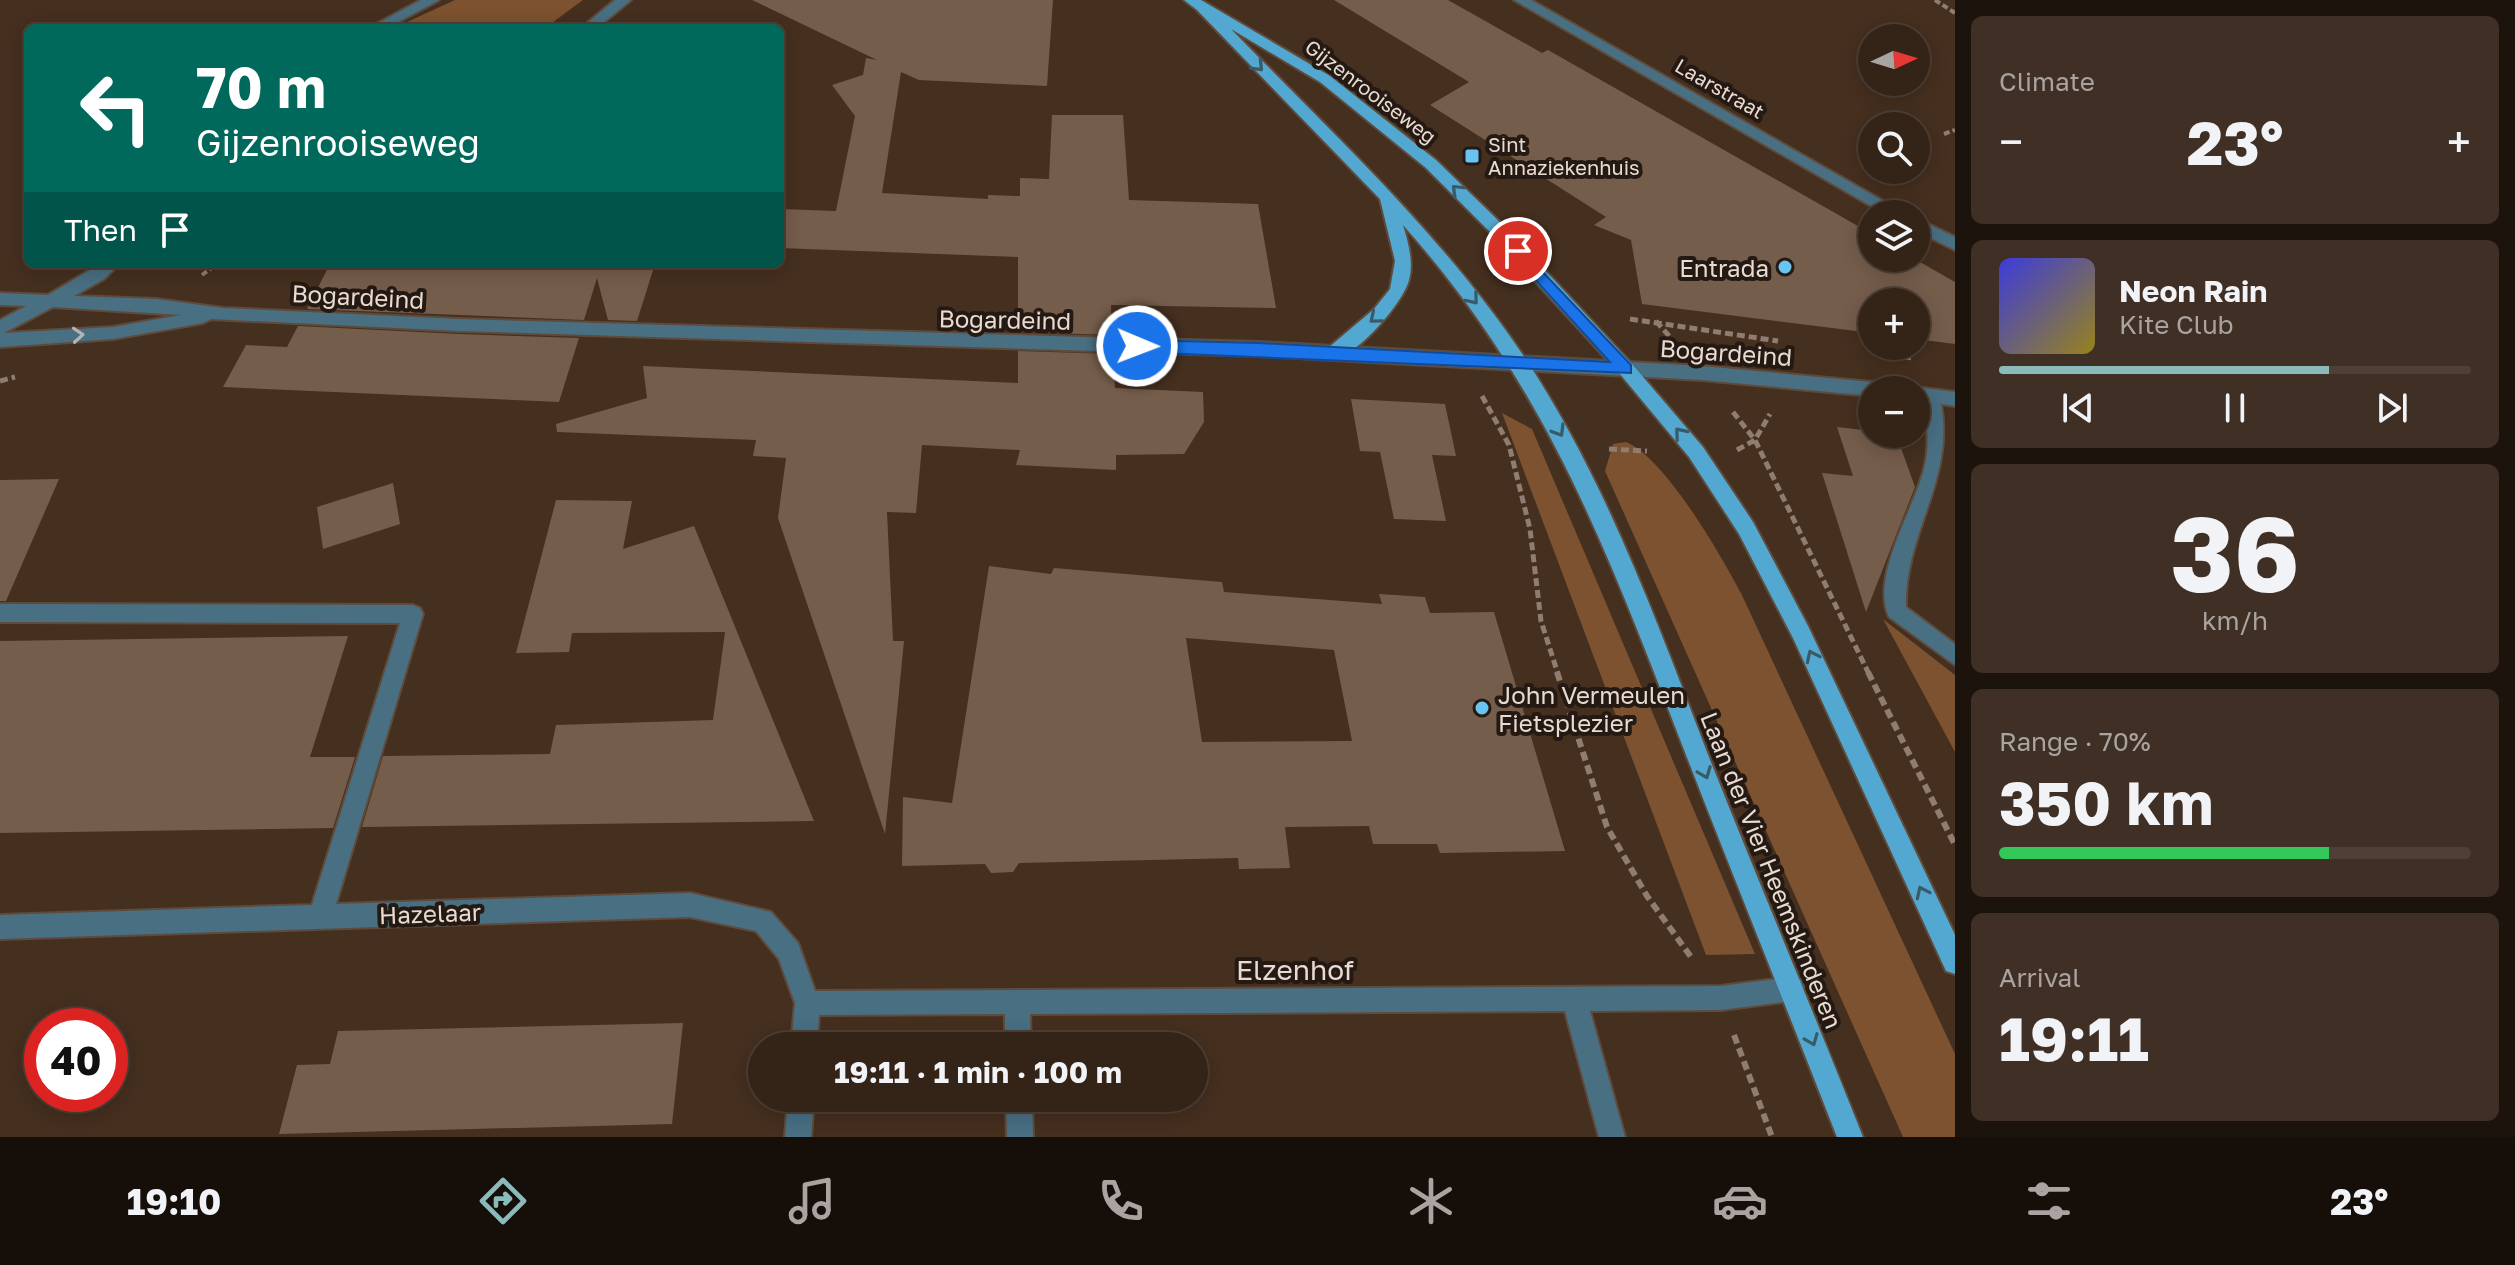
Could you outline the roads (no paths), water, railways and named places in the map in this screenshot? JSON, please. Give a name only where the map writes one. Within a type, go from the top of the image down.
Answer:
[{"type":"main road","name":"Gijzenrooiseweg","points":[[1197,5],[1387,195],[1482,311],[1520,364]]},
{"type":"main road","name":"Gijzenrooiseweg","points":[[1197,5],[1325,79],[1409,145],[1499,231],[1626,369]]},
{"type":"main road","points":[[1334,353],[1387,308],[1397,291],[1403,262],[1387,195]]},
{"type":"main road","name":"Laan der Vier Heemskinderen","points":[[1520,364],[1570,448],[1628,576],[1850,1137]]},
{"type":"main road","points":[[1626,369],[1696,452],[1746,528],[1794,619],[1955,962]]},
{"type":"street","points":[[384,24],[432,0]]},
{"type":"street","points":[[593,24],[624,0]]},
{"type":"street","name":"Laarstraat","points":[[1521,0],[1873,200]]},
{"type":"street","points":[[1930,231],[1955,244]]},
{"type":"street","points":[[0,328],[54,300],[105,268]]},
{"type":"street","name":"Bogardeind","points":[[0,299],[156,305],[223,314],[804,338],[1334,353],[1736,375],[1858,388]]},
{"type":"street","name":"Bogardeind","points":[[0,340],[113,333],[223,314]]},
{"type":"street","points":[[1930,396],[1955,399]]},
{"type":"street","points":[[1930,406],[1941,423],[1941,458],[1897,574],[1896,611],[1955,656]]},
{"type":"street","points":[[0,613],[413,614],[320,917]]},
{"type":"street","name":"Hazelaar","points":[[0,927],[690,905],[763,920],[789,952],[807,1003]]},
{"type":"street","name":"Elzenhof","points":[[807,1003],[1721,998],[1792,989]]},
{"type":"street","points":[[1574,999],[1612,1137]]},
{"type":"street","points":[[1017,1002],[1018,1032]]},
{"type":"street","points":[[805,1032],[807,1003]]},
{"type":"street","points":[[798,1137],[800,1112]]},
{"type":"street","points":[[1019,1112],[1020,1137]]},
{"type":"place","name":"Sint Annaziekenhuis","points":[[1472,156]]},
{"type":"place","name":"Entrada","points":[[1785,267]]},
{"type":"place","name":"John Vermeulen Fietsplezier","points":[[1482,708]]}]
